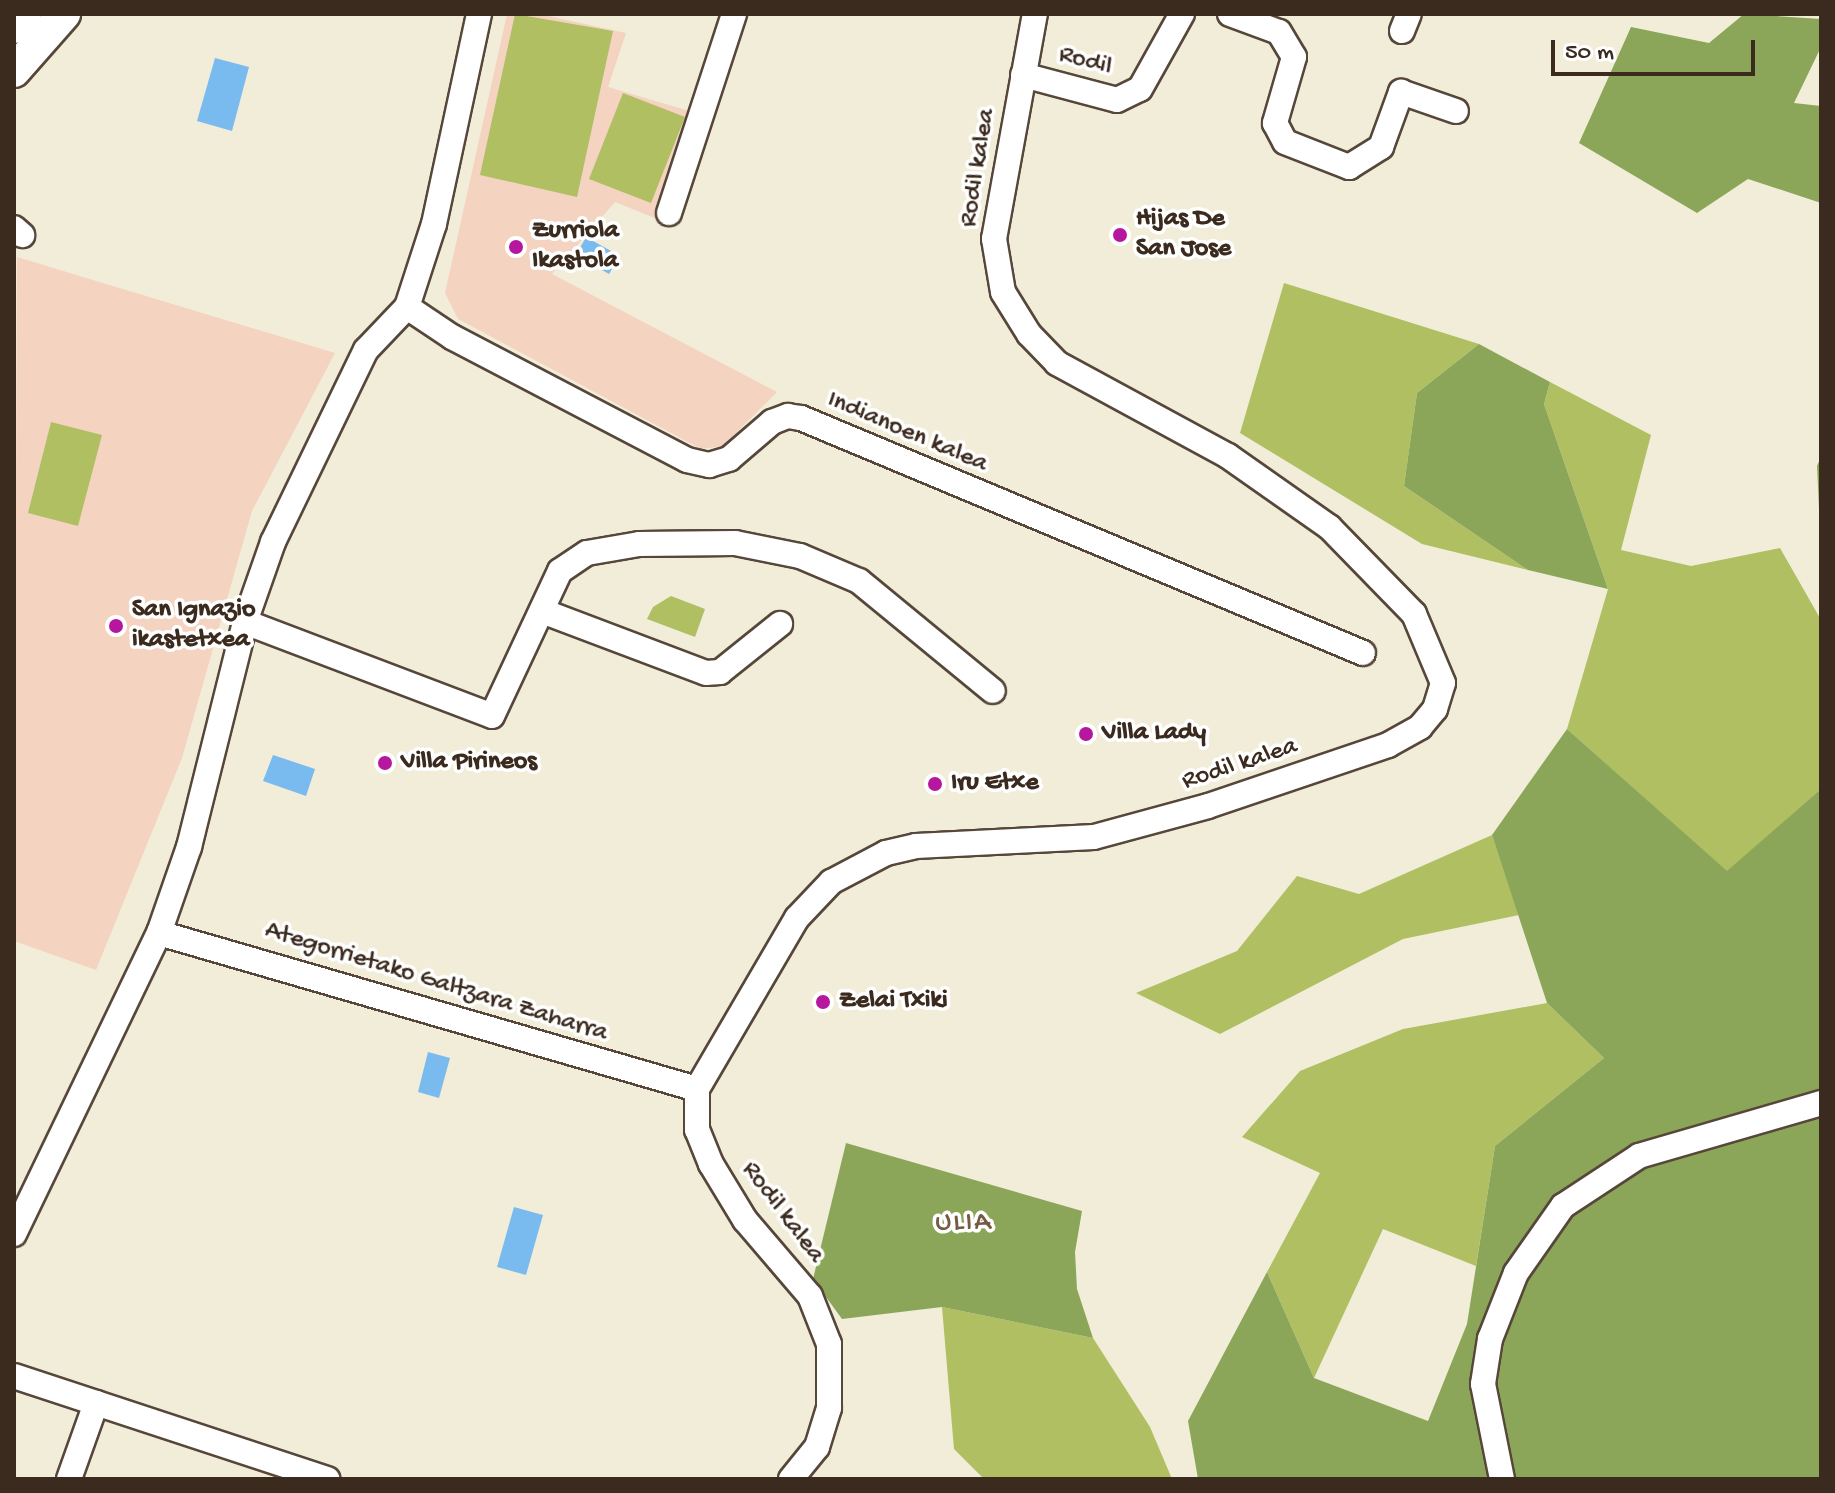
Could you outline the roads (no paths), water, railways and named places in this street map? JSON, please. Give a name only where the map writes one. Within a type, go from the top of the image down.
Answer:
[{"type":"main road","points":[[14,27],[25,14]]},
{"type":"main road","points":[[14,71],[64,14]]},
{"type":"street","points":[[14,1234],[159,933],[189,847],[245,622],[294,493],[366,350],[407,307],[434,224],[479,14]]},
{"type":"street","points":[[669,213],[734,14]]},
{"type":"street","name":"Rodil kalea","points":[[791,1479],[817,1447],[829,1408],[829,1344],[810,1296],[745,1220],[711,1164],[697,1130],[697,1089],[797,918],[831,882],[860,864],[916,846],[1094,837],[1169,817],[1388,745],[1420,727],[1435,709],[1443,683],[1414,614],[1329,527],[1228,456],[1057,363],[1029,334],[1003,292],[994,239],[1035,14]]},
{"type":"street","name":"Rodil","points":[[1021,86],[1117,100],[1140,89],[1182,14]]},
{"type":"street","points":[[1230,14],[1279,32],[1294,57],[1275,123],[1285,142],[1349,167],[1381,147],[1401,92],[1456,111]]},
{"type":"street","name":"Indianoen kalea","points":[[407,307],[452,337],[687,460],[709,465],[729,459],[772,422],[788,416],[801,418],[1363,653]]},
{"type":"street","points":[[245,622],[492,716],[560,571],[587,553],[639,544],[735,543],[800,556],[859,581],[993,691]]},
{"type":"street","points":[[542,611],[706,673],[720,672],[740,659],[780,624]]},
{"type":"street","name":"Ategorrietako Galtzara Zaharra","points":[[159,933],[697,1089]]},
{"type":"street","points":[[1502,1479],[1483,1384],[1490,1339],[1516,1273],[1563,1206],[1639,1156],[1821,1103]]},
{"type":"street","points":[[14,1376],[328,1479]]},
{"type":"street","points":[[69,1479],[96,1403]]},
{"type":"water","points":[[215,58],[249,67],[232,131],[197,121]]},
{"type":"water","points":[[586,237],[620,256],[609,274],[576,255]]},
{"type":"water","points":[[273,755],[315,769],[306,796],[263,781]]},
{"type":"water","points":[[428,1052],[450,1058],[439,1098],[418,1092]]},
{"type":"water","points":[[514,1207],[543,1215],[526,1275],[497,1267]]},
{"type":"place","name":"Hijas De San Jose","points":[[1120,235]]},
{"type":"place","name":"Zurriola Ikastola","points":[[516,247]]},
{"type":"place","name":"San Ignazio ikastetxea","points":[[116,626]]},
{"type":"place","name":"Villa Lady","points":[[1086,734]]},
{"type":"place","name":"Villa Pirineos","points":[[385,763]]},
{"type":"place","name":"Iru Etxe","points":[[935,784]]},
{"type":"place","name":"Zelai Txiki","points":[[823,1002]]},
{"type":"district","name":"ULIA","points":[[964,1224]]}]
